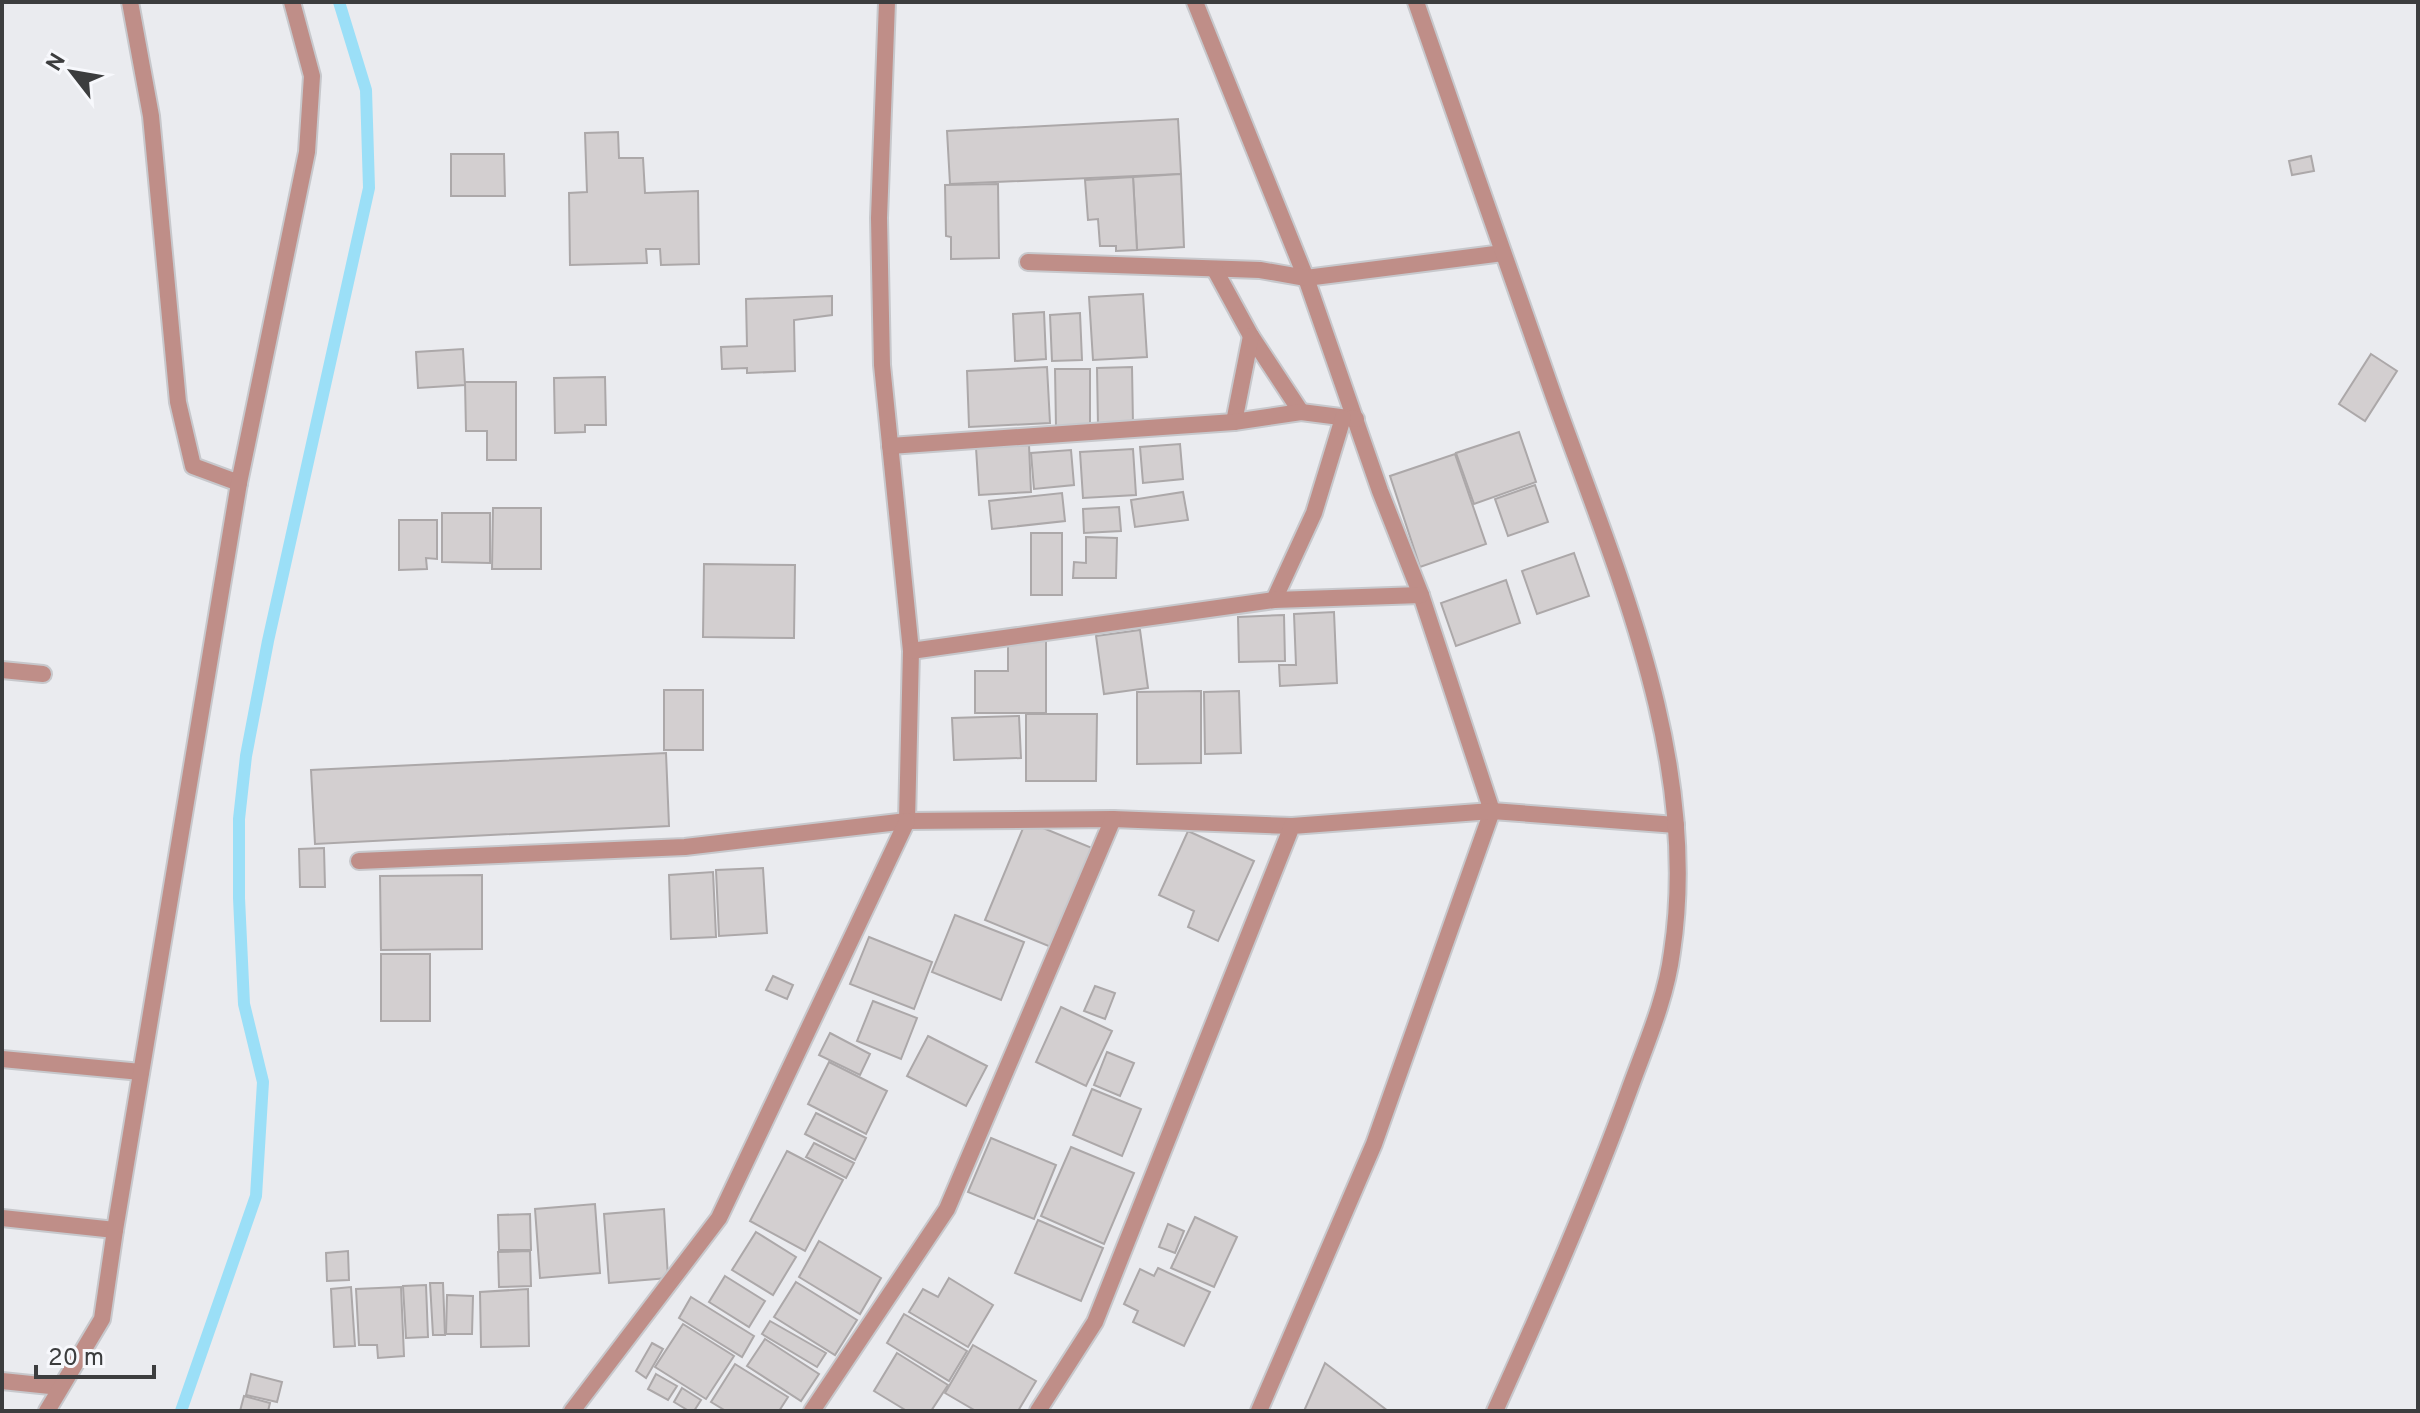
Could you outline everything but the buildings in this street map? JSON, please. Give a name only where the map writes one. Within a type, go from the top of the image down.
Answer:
[{"type":"street","points":[[130,2],[151,116],[178,402],[193,466],[239,483]]},
{"type":"street","points":[[47,1411],[102,1319],[239,483],[307,152],[312,76],[292,2]]},
{"type":"street","points":[[572,1411],[719,1218],[907,821],[911,651],[882,365],[879,218],[887,2]]},
{"type":"street","points":[[1195,2],[1306,278],[1350,418],[1421,595],[1492,811],[1374,1144],[1259,1411]]},
{"type":"street","points":[[1416,2],[1630,610],[1665,744],[1676,825],[1679,885],[1672,956],[1658,1011],[1551,1288],[1495,1411]]},
{"type":"street","points":[[1028,262],[1260,270],[1306,278],[1503,253]]},
{"type":"street","points":[[1215,270],[1251,336],[1301,412]]},
{"type":"street","points":[[1234,422],[1251,336]]},
{"type":"street","points":[[890,446],[1234,422],[1301,412],[1350,418]]},
{"type":"street","points":[[1274,600],[1314,513],[1350,418]]},
{"type":"street","points":[[911,651],[1274,600],[1421,595]]},
{"type":"street","points":[[2,670],[43,674]]},
{"type":"street","points":[[359,861],[685,847],[907,821],[1113,819],[1292,826],[1492,811],[1676,825]]},
{"type":"street","points":[[812,1411],[947,1209],[1113,819]]},
{"type":"street","points":[[1038,1411],[1095,1322],[1292,826]]},
{"type":"street","points":[[2,1059],[141,1072]]},
{"type":"street","points":[[2,1218],[115,1230]]},
{"type":"street","points":[[2,1381],[60,1387]]},
{"type":"waterway","points":[[181,1411],[256,1196],[263,1082],[244,1004],[239,819],[246,756],[268,641],[369,188],[366,90],[339,2]]}]
